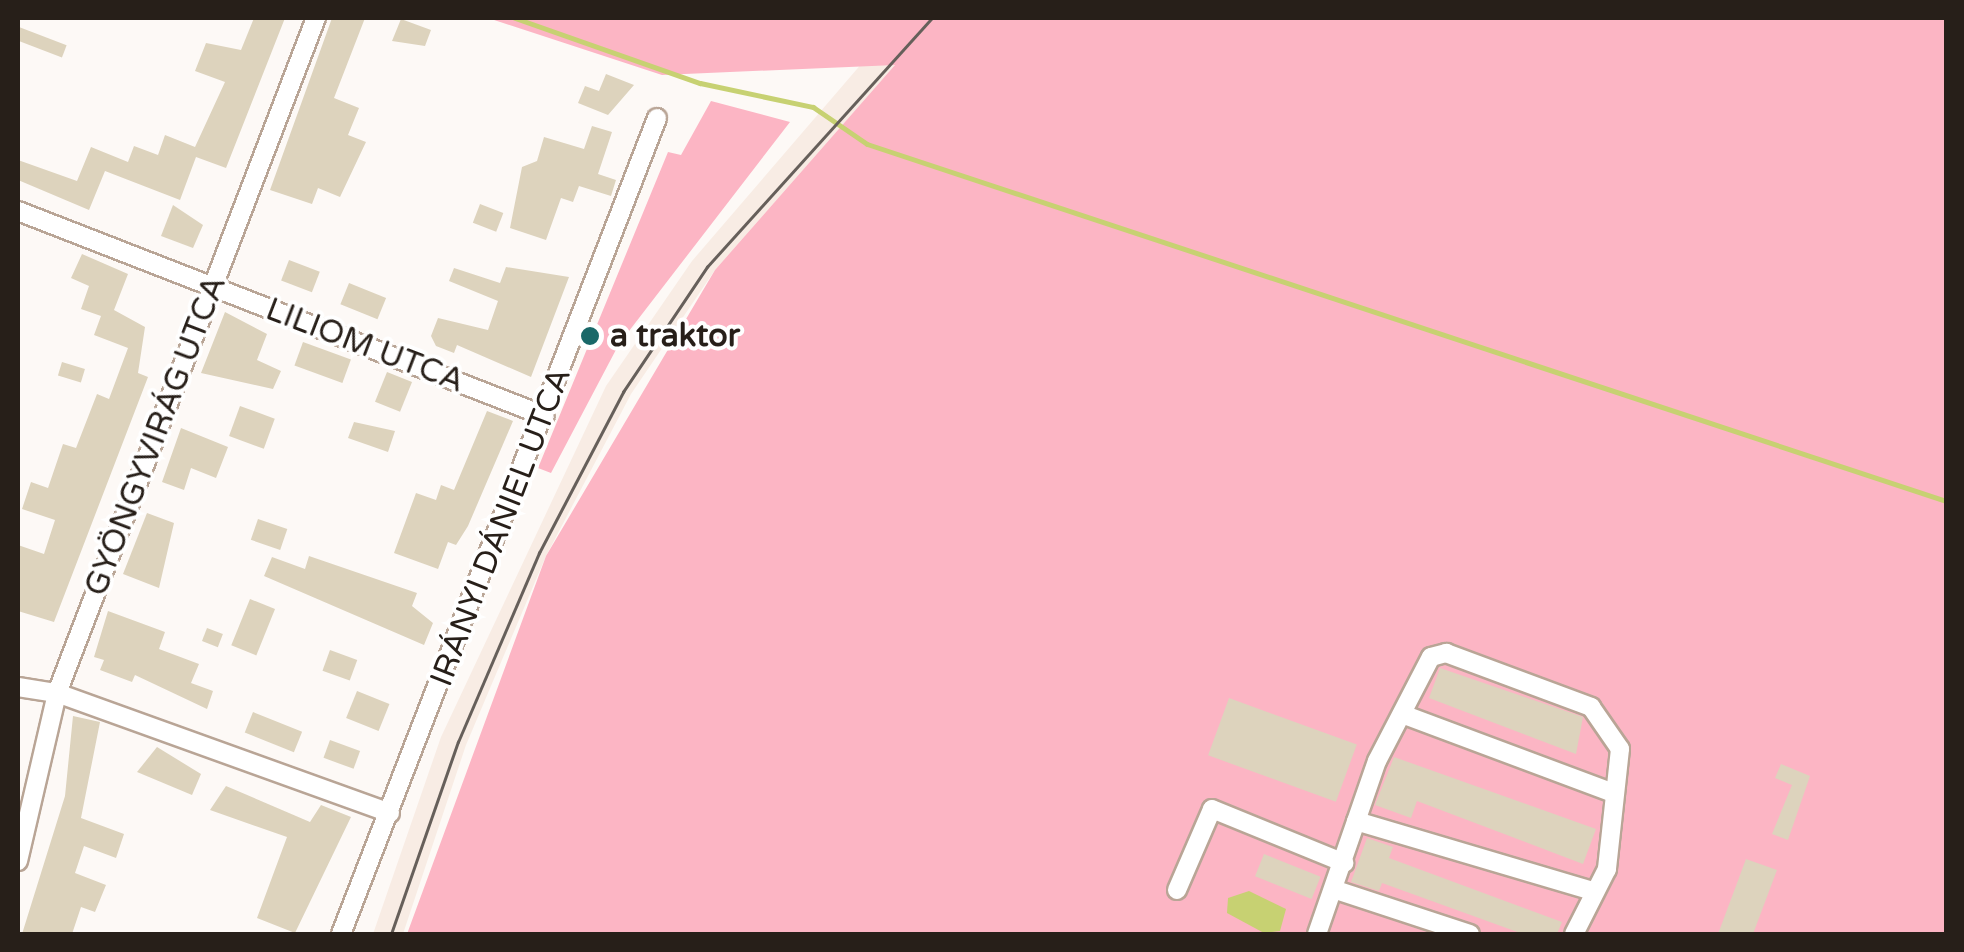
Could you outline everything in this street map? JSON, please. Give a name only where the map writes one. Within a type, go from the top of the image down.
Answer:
[{"type":"street","name":"GYÖNGYVIRÁG UTCA","points":[[18,861],[57,693],[316,18]]},
{"type":"street","name":"IRÁNYI DÁNIEL UTCA","points":[[341,934],[545,416],[657,118]]},
{"type":"street","name":"LILIOM UTCA","points":[[18,211],[545,416]]},
{"type":"street","points":[[1317,934],[1336,890],[1356,821],[1402,714],[1431,656],[1446,653],[1591,707],[1620,749],[1606,869],[1574,934]]},
{"type":"street","points":[[18,687],[57,693],[390,812]]},
{"type":"street","points":[[1402,714],[1613,793]]},
{"type":"street","points":[[1178,890],[1212,808],[1344,863]]},
{"type":"street","points":[[1356,821],[1595,892]]},
{"type":"street","points":[[1336,890],[1470,934]]},
{"type":"street","points":[[1404,934],[1410,915]]},
{"type":"shaded area","points":[[488,18],[1946,18],[1946,934],[407,934],[546,556],[715,270],[895,65],[662,75]]},
{"type":"shaded area","points":[[875,48],[896,64],[715,270],[631,394],[546,556],[466,745],[403,934],[373,934],[441,737],[606,386],[692,261]]},
{"type":"shaded area","points":[[711,101],[790,122],[619,344],[551,473],[538,468],[668,152],[681,155]]},
{"type":"shaded area","points":[[1249,891],[1286,909],[1280,931],[1264,933],[1227,913],[1228,898]]},
{"type":"building","points":[[254,18],[285,18],[226,168],[196,157],[180,200],[105,171],[89,210],[18,180],[18,160],[77,181],[91,147],[128,162],[134,146],[158,155],[165,135],[195,147],[225,82],[195,71],[206,43],[241,50]]},
{"type":"building","points":[[332,18],[365,18],[334,98],[359,108],[348,135],[366,142],[340,197],[318,188],[312,204],[270,190]]},
{"type":"building","points":[[401,19],[431,30],[425,46],[392,41]]},
{"type":"building","points":[[19,27],[67,45],[62,57],[18,41]]},
{"type":"building","points":[[606,74],[634,85],[608,115],[578,103],[585,86],[599,91]]},
{"type":"building","points":[[592,126],[612,132],[598,174],[616,180],[611,196],[579,186],[573,202],[561,198],[546,240],[510,228],[522,167],[537,161],[544,137],[584,149]]},
{"type":"building","points":[[480,204],[503,213],[496,232],[473,223]]},
{"type":"building","points":[[173,205],[203,225],[193,248],[161,236]]},
{"type":"building","points":[[82,254],[128,274],[114,310],[145,327],[138,373],[148,377],[54,622],[18,611],[18,545],[44,554],[55,520],[22,509],[31,482],[48,488],[63,444],[76,448],[97,394],[109,399],[128,348],[94,335],[101,316],[81,309],[89,286],[71,278]]},
{"type":"building","points":[[289,260],[320,272],[312,292],[281,281]]},
{"type":"building","points":[[506,267],[569,277],[531,377],[457,345],[454,353],[436,346],[431,336],[438,318],[488,330],[498,301],[449,281],[454,268],[500,283]]},
{"type":"building","points":[[349,283],[386,298],[377,319],[340,304]]},
{"type":"building","points":[[225,312],[267,334],[257,360],[281,371],[273,389],[201,373]]},
{"type":"building","points":[[303,342],[351,359],[342,383],[294,365]]},
{"type":"building","points":[[62,362],[85,369],[81,382],[58,375]]},
{"type":"building","points":[[387,372],[412,382],[400,412],[375,402]]},
{"type":"building","points":[[240,406],[275,419],[264,449],[229,436]]},
{"type":"building","points":[[487,411],[513,421],[456,545],[448,542],[438,569],[394,553],[416,493],[436,500],[441,485],[454,490]]},
{"type":"building","points":[[354,422],[395,431],[388,452],[348,438]]},
{"type":"building","points":[[181,428],[228,447],[216,478],[191,468],[184,490],[162,482]]},
{"type":"building","points":[[147,513],[174,523],[159,588],[123,574]]},
{"type":"building","points":[[258,519],[287,529],[280,550],[251,540]]},
{"type":"building","points":[[309,556],[417,593],[412,606],[433,623],[424,645],[264,576],[272,557],[305,569]]},
{"type":"building","points":[[250,599],[275,609],[256,655],[231,645]]},
{"type":"building","points":[[108,611],[165,632],[159,649],[199,664],[191,683],[213,691],[207,709],[135,675],[132,682],[100,670],[104,660],[94,657]]},
{"type":"building","points":[[207,628],[223,634],[218,647],[202,641]]},
{"type":"building","points":[[330,650],[357,660],[350,681],[322,671]]},
{"type":"building","points":[[1440,668],[1583,717],[1576,754],[1429,698]]},
{"type":"building","points":[[357,691],[389,704],[379,731],[346,718]]},
{"type":"building","points":[[1229,698],[1357,745],[1336,802],[1208,755]]},
{"type":"building","points":[[253,712],[302,732],[294,752],[245,732]]},
{"type":"building","points":[[73,716],[100,722],[81,818],[124,834],[116,858],[84,846],[75,873],[106,885],[95,912],[81,907],[72,934],[22,934],[65,796]]},
{"type":"building","points":[[330,740],[360,751],[354,769],[324,758]]},
{"type":"building","points":[[157,747],[201,774],[192,795],[137,772]]},
{"type":"building","points":[[1394,757],[1596,829],[1583,864],[1417,801],[1411,818],[1375,805]]},
{"type":"building","points":[[1781,764],[1810,776],[1788,840],[1772,834],[1792,785],[1775,778]]},
{"type":"building","points":[[226,786],[310,822],[321,805],[351,817],[295,933],[257,918],[287,837],[210,810]]},
{"type":"building","points":[[1367,838],[1393,847],[1389,858],[1562,922],[1557,934],[1523,934],[1382,883],[1379,891],[1351,882]]},
{"type":"building","points":[[1264,854],[1321,877],[1312,899],[1255,876]]},
{"type":"building","points":[[1746,859],[1777,870],[1753,934],[1718,934]]},
{"type":"waterway","points":[[515,18],[700,83],[813,107],[867,144],[1946,501]]},
{"type":"tram line","points":[[391,934],[458,742],[539,553],[623,392],[707,267],[932,18]]},
{"type":"place","name":"a traktor","points":[[590,336]]}]
